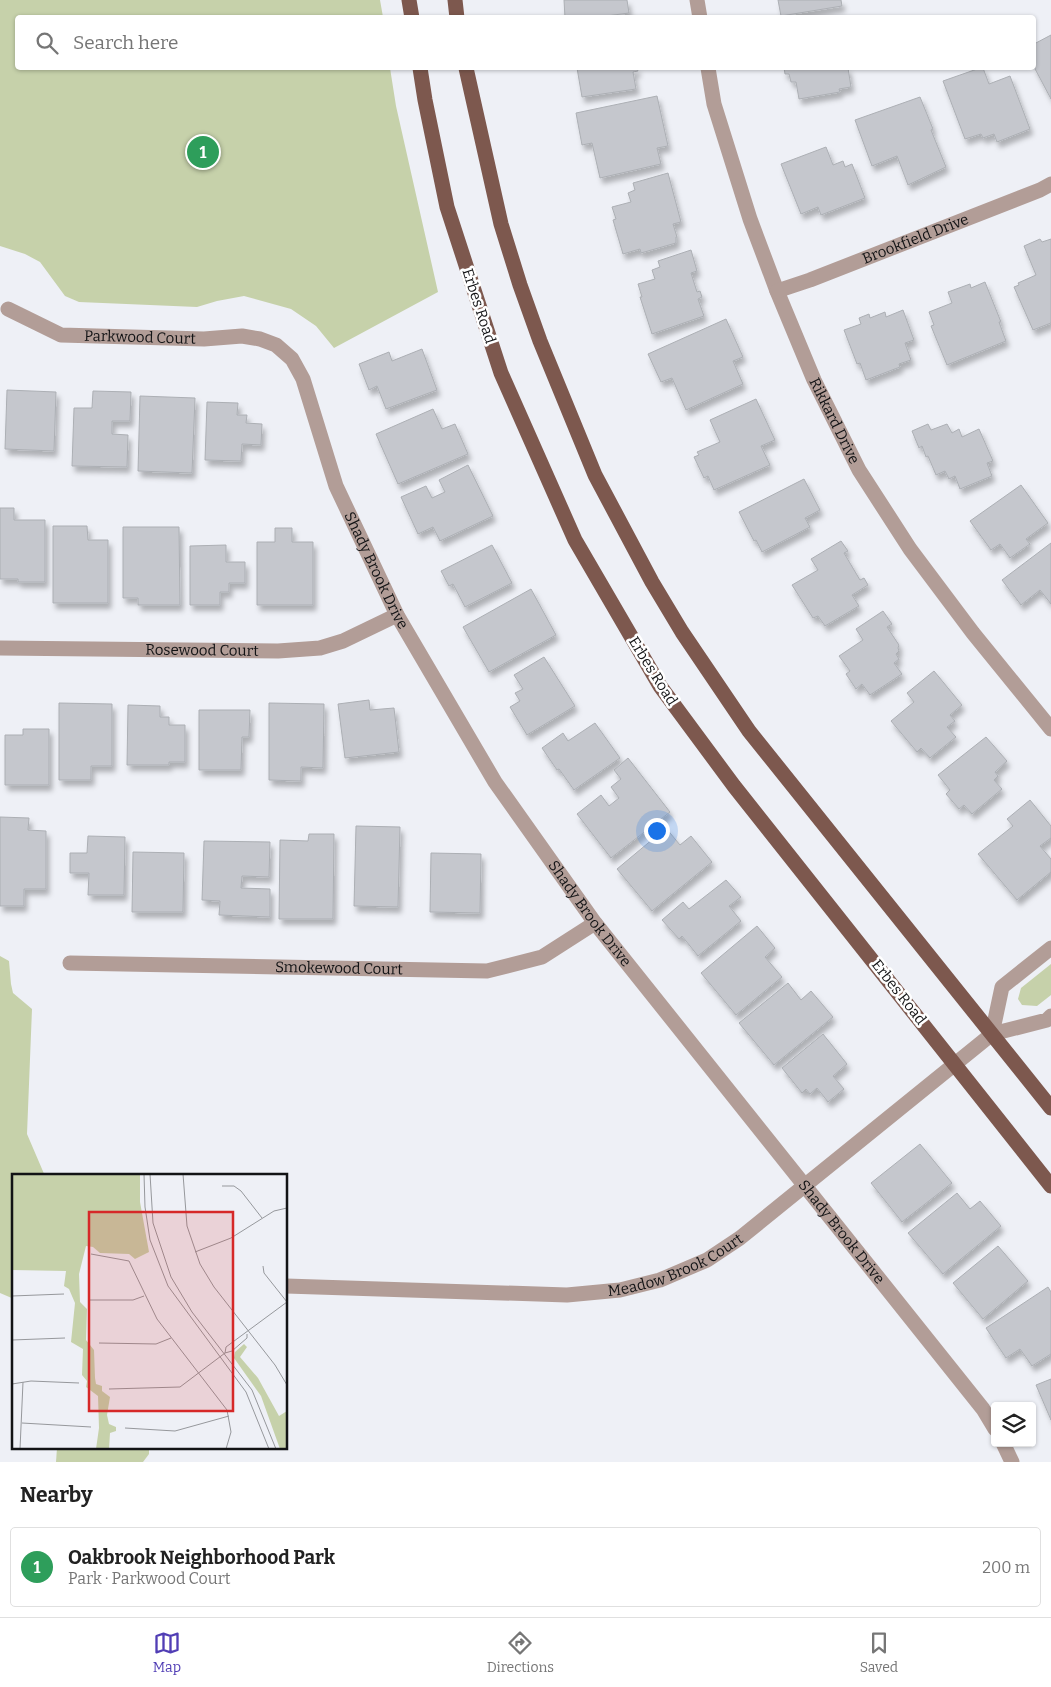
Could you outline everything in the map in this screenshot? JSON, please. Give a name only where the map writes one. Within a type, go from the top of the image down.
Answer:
[{"type":"main road","points":[[409,0],[412,15]]},
{"type":"main road","points":[[456,0],[457,15]]},
{"type":"main road","name":"Erbes Road","points":[[420,70],[447,206],[501,373],[575,540],[666,694],[734,786],[1051,1186]]},
{"type":"main road","points":[[466,70],[501,224],[540,341],[595,475],[652,582],[682,632],[749,730],[1051,1108]]},
{"type":"street","points":[[697,0],[700,15]]},
{"type":"street","name":"Rikkard Drive","points":[[708,70],[714,104],[723,133],[750,219],[777,291],[814,380],[859,470],[910,549],[1051,729]]},
{"type":"street","name":"Brookfield Drive","points":[[777,291],[847,266],[1051,184]]},
{"type":"street","name":"Parkwood Court","points":[[8,308],[61,334],[204,338],[242,336],[260,339],[276,345]]},
{"type":"street","name":"Shady Brook Drive","points":[[276,345],[292,359],[303,379],[336,486],[397,615],[495,782],[595,922],[983,1409],[991,1422]]},
{"type":"street","name":"Rosewood Court","points":[[0,648],[278,651],[320,648],[343,641],[397,615]]},
{"type":"street","name":"Smokewood Court","points":[[70,963],[487,971],[542,957],[595,922]]},
{"type":"street","points":[[992,1034],[1002,987],[1051,948]]},
{"type":"street","name":"Meadow Brook Court","points":[[288,1286],[568,1295],[620,1290],[660,1280],[706,1260],[740,1238],[992,1034],[1047,1020],[1051,1016]]},
{"type":"street","points":[[1005,1447],[1012,1462]]},
{"type":"green space","points":[[0,0],[380,0],[383,15],[15,15],[15,70],[390,70],[396,106],[438,292],[334,348],[316,326],[291,309],[244,296],[197,307],[79,302],[65,296],[40,262],[25,254],[0,246]]},
{"type":"green space","points":[[0,956],[9,961],[13,993],[32,1009],[27,1134],[44,1174],[12,1174],[12,1298],[0,1293]]},
{"type":"green space","points":[[1051,964],[1051,995],[1037,1006],[1022,1005],[1018,999],[1021,988]]},
{"type":"green space","points":[[57,1450],[149,1450],[149,1454],[143,1462],[56,1462]]},
{"type":"building","points":[[564,0],[627,0],[629,13],[614,15],[565,15]]},
{"type":"building","points":[[778,0],[841,0],[842,6],[781,15]]},
{"type":"building","points":[[1051,35],[1051,99],[1036,70],[1036,43]]},
{"type":"building","points":[[577,70],[638,70],[633,72],[636,89],[582,97]]},
{"type":"building","points":[[784,70],[848,70],[851,87],[839,89],[840,92],[799,99],[796,82],[791,82],[789,74],[785,74]]},
{"type":"building","points":[[974,70],[984,70],[989,84],[1010,76],[1030,129],[997,142],[994,134],[983,138],[981,134],[965,139],[943,81]]},
{"type":"building","points":[[657,96],[668,146],[657,148],[661,164],[600,178],[592,143],[582,145],[576,113]]},
{"type":"building","points":[[920,97],[946,167],[908,185],[897,156],[872,166],[855,120]]},
{"type":"building","points":[[826,147],[833,165],[843,161],[845,167],[852,164],[865,198],[821,215],[818,207],[801,214],[781,164]]},
{"type":"building","points":[[668,173],[681,222],[673,224],[677,237],[676,243],[641,253],[640,249],[623,254],[613,220],[616,219],[612,207],[631,202],[628,193],[635,190],[633,183]]},
{"type":"building","points":[[1040,239],[1042,242],[1051,239],[1051,323],[1033,330],[1014,287],[1019,285],[1018,283],[1036,275],[1024,246]]},
{"type":"building","points":[[691,250],[697,271],[691,273],[697,292],[700,291],[702,297],[698,299],[704,316],[652,334],[640,297],[642,297],[638,284],[655,279],[652,270],[660,267],[658,261]]},
{"type":"building","points":[[985,282],[1001,322],[999,322],[1006,341],[947,365],[931,326],[934,325],[929,312],[952,303],[948,292],[970,284],[971,288]]},
{"type":"building","points":[[903,310],[914,340],[905,343],[911,360],[899,364],[900,367],[866,380],[860,363],[857,364],[844,330],[861,324],[859,318],[869,314],[870,318],[885,312],[886,317]]},
{"type":"building","points":[[726,319],[743,357],[733,361],[743,384],[686,410],[672,378],[661,382],[648,354]]},
{"type":"building","points":[[422,349],[437,390],[386,409],[377,386],[369,390],[359,364],[389,352],[392,361]]},
{"type":"building","points":[[7,390],[56,392],[54,451],[5,449]]},
{"type":"building","points":[[93,391],[131,392],[130,421],[112,421],[112,434],[128,435],[127,467],[72,466],[74,408],[92,408]]},
{"type":"building","points":[[140,396],[195,398],[192,473],[138,471]]},
{"type":"building","points":[[756,399],[775,440],[761,446],[770,465],[714,490],[708,476],[704,478],[694,457],[699,455],[697,452],[720,442],[710,420]]},
{"type":"building","points":[[207,402],[238,403],[237,415],[247,415],[246,423],[262,424],[261,445],[242,444],[241,461],[205,460]]},
{"type":"building","points":[[433,409],[442,429],[455,424],[468,454],[398,484],[376,434]]},
{"type":"building","points":[[928,424],[931,430],[947,424],[952,433],[959,429],[962,437],[979,429],[993,461],[987,463],[992,476],[960,489],[955,476],[949,479],[945,471],[936,475],[928,456],[926,457],[922,446],[919,448],[912,431]]},
{"type":"building","points":[[468,465],[493,516],[440,541],[433,527],[418,534],[401,497],[426,486],[432,498],[445,492],[439,480]]},
{"type":"building","points":[[804,479],[820,510],[805,518],[810,527],[762,552],[739,512]]},
{"type":"building","points":[[1021,485],[1048,523],[1026,539],[1030,544],[1010,558],[1000,544],[991,550],[970,521]]},
{"type":"building","points":[[0,508],[14,508],[14,520],[45,520],[45,582],[18,582],[18,579],[0,579]]},
{"type":"building","points":[[53,526],[87,526],[88,540],[108,540],[108,603],[53,603]]},
{"type":"building","points":[[123,527],[179,527],[180,605],[138,605],[138,598],[123,598]]},
{"type":"building","points":[[275,528],[292,528],[292,542],[313,542],[313,605],[257,605],[257,542],[275,542]]},
{"type":"building","points":[[841,541],[848,551],[844,553],[860,580],[864,578],[868,585],[852,595],[859,606],[825,626],[818,616],[813,618],[792,585],[818,570],[811,559]]},
{"type":"building","points":[[1051,543],[1051,604],[1040,590],[1021,605],[1002,580]]},
{"type":"building","points":[[226,545],[226,562],[245,562],[245,583],[229,583],[229,592],[220,592],[220,605],[190,605],[190,546]]},
{"type":"building","points":[[492,545],[512,583],[465,607],[453,584],[449,586],[441,571]]},
{"type":"building","points":[[531,589],[556,635],[489,672],[463,627]]},
{"type":"building","points":[[883,611],[892,624],[887,627],[899,645],[899,651],[896,654],[899,659],[894,663],[902,674],[870,695],[862,684],[856,689],[846,674],[850,671],[839,656],[863,640],[856,629]]},
{"type":"building","points":[[544,657],[575,706],[527,735],[510,707],[520,701],[515,693],[523,689],[514,675]]},
{"type":"building","points":[[934,671],[962,705],[950,715],[955,721],[947,727],[956,737],[930,758],[921,748],[917,752],[891,721],[914,702],[907,693]]},
{"type":"building","points":[[369,700],[370,710],[394,708],[399,752],[345,758],[338,704]]},
{"type":"building","points":[[59,703],[112,704],[112,766],[91,766],[91,780],[59,780]]},
{"type":"building","points":[[269,703],[324,704],[323,768],[301,767],[301,781],[269,780]]},
{"type":"building","points":[[128,705],[160,706],[160,717],[169,717],[169,725],[185,725],[185,762],[169,762],[169,765],[127,765]]},
{"type":"building","points":[[199,710],[250,710],[249,737],[242,737],[241,770],[199,770]]},
{"type":"building","points":[[595,723],[620,758],[574,790],[542,748],[563,733],[568,741]]},
{"type":"building","points":[[23,729],[49,729],[49,785],[5,785],[5,735],[23,735]]},
{"type":"building","points":[[986,737],[1007,761],[995,772],[998,776],[994,780],[1002,789],[972,814],[964,805],[959,809],[946,794],[950,790],[938,775]]},
{"type":"building","points":[[628,758],[670,812],[611,858],[577,814],[601,795],[609,806],[619,798],[611,787],[621,779],[614,770]]},
{"type":"building","points":[[1030,800],[1051,826],[1051,838],[1040,846],[1051,859],[1051,872],[1017,900],[978,854],[1013,826],[1007,819]]},
{"type":"building","points":[[0,817],[29,818],[28,830],[46,831],[46,889],[24,889],[24,906],[0,906]]},
{"type":"building","points":[[356,826],[400,827],[398,907],[354,906]]},
{"type":"building","points":[[666,828],[680,845],[691,836],[712,862],[652,911],[617,869]]},
{"type":"building","points":[[309,834],[334,834],[333,919],[279,919],[280,840],[308,841]]},
{"type":"building","points":[[88,836],[125,837],[124,895],[88,895],[89,873],[70,873],[70,853],[87,853]]},
{"type":"building","points":[[204,841],[270,842],[269,877],[242,876],[241,888],[270,889],[270,917],[219,915],[220,901],[202,900]]},
{"type":"building","points":[[133,852],[184,853],[183,912],[132,912]]},
{"type":"building","points":[[431,853],[481,854],[480,913],[430,912]]},
{"type":"building","points":[[726,880],[741,897],[729,906],[741,921],[698,956],[682,936],[679,939],[662,920],[683,902],[689,909]]},
{"type":"building","points":[[757,926],[775,948],[765,957],[782,977],[736,1015],[701,973]]},
{"type":"building","points":[[788,983],[801,1000],[811,991],[833,1017],[774,1065],[739,1023]]},
{"type":"building","points":[[823,1034],[847,1064],[833,1076],[844,1089],[828,1102],[817,1088],[810,1094],[806,1089],[802,1093],[782,1068]]},
{"type":"building","points":[[920,1144],[952,1183],[902,1222],[871,1183]]},
{"type":"building","points":[[957,1193],[970,1209],[980,1201],[1001,1226],[943,1274],[908,1233]]},
{"type":"building","points":[[998,1246],[1028,1281],[983,1319],[953,1283]]},
{"type":"building","points":[[1048,1287],[1051,1292],[1051,1354],[1032,1366],[1020,1349],[1006,1358],[986,1328]]},
{"type":"building","points":[[1051,1379],[1051,1420],[1036,1385]]},
{"type":"place","name":"Oakbrook Neighborhood Park","points":[[203,152]]}]
